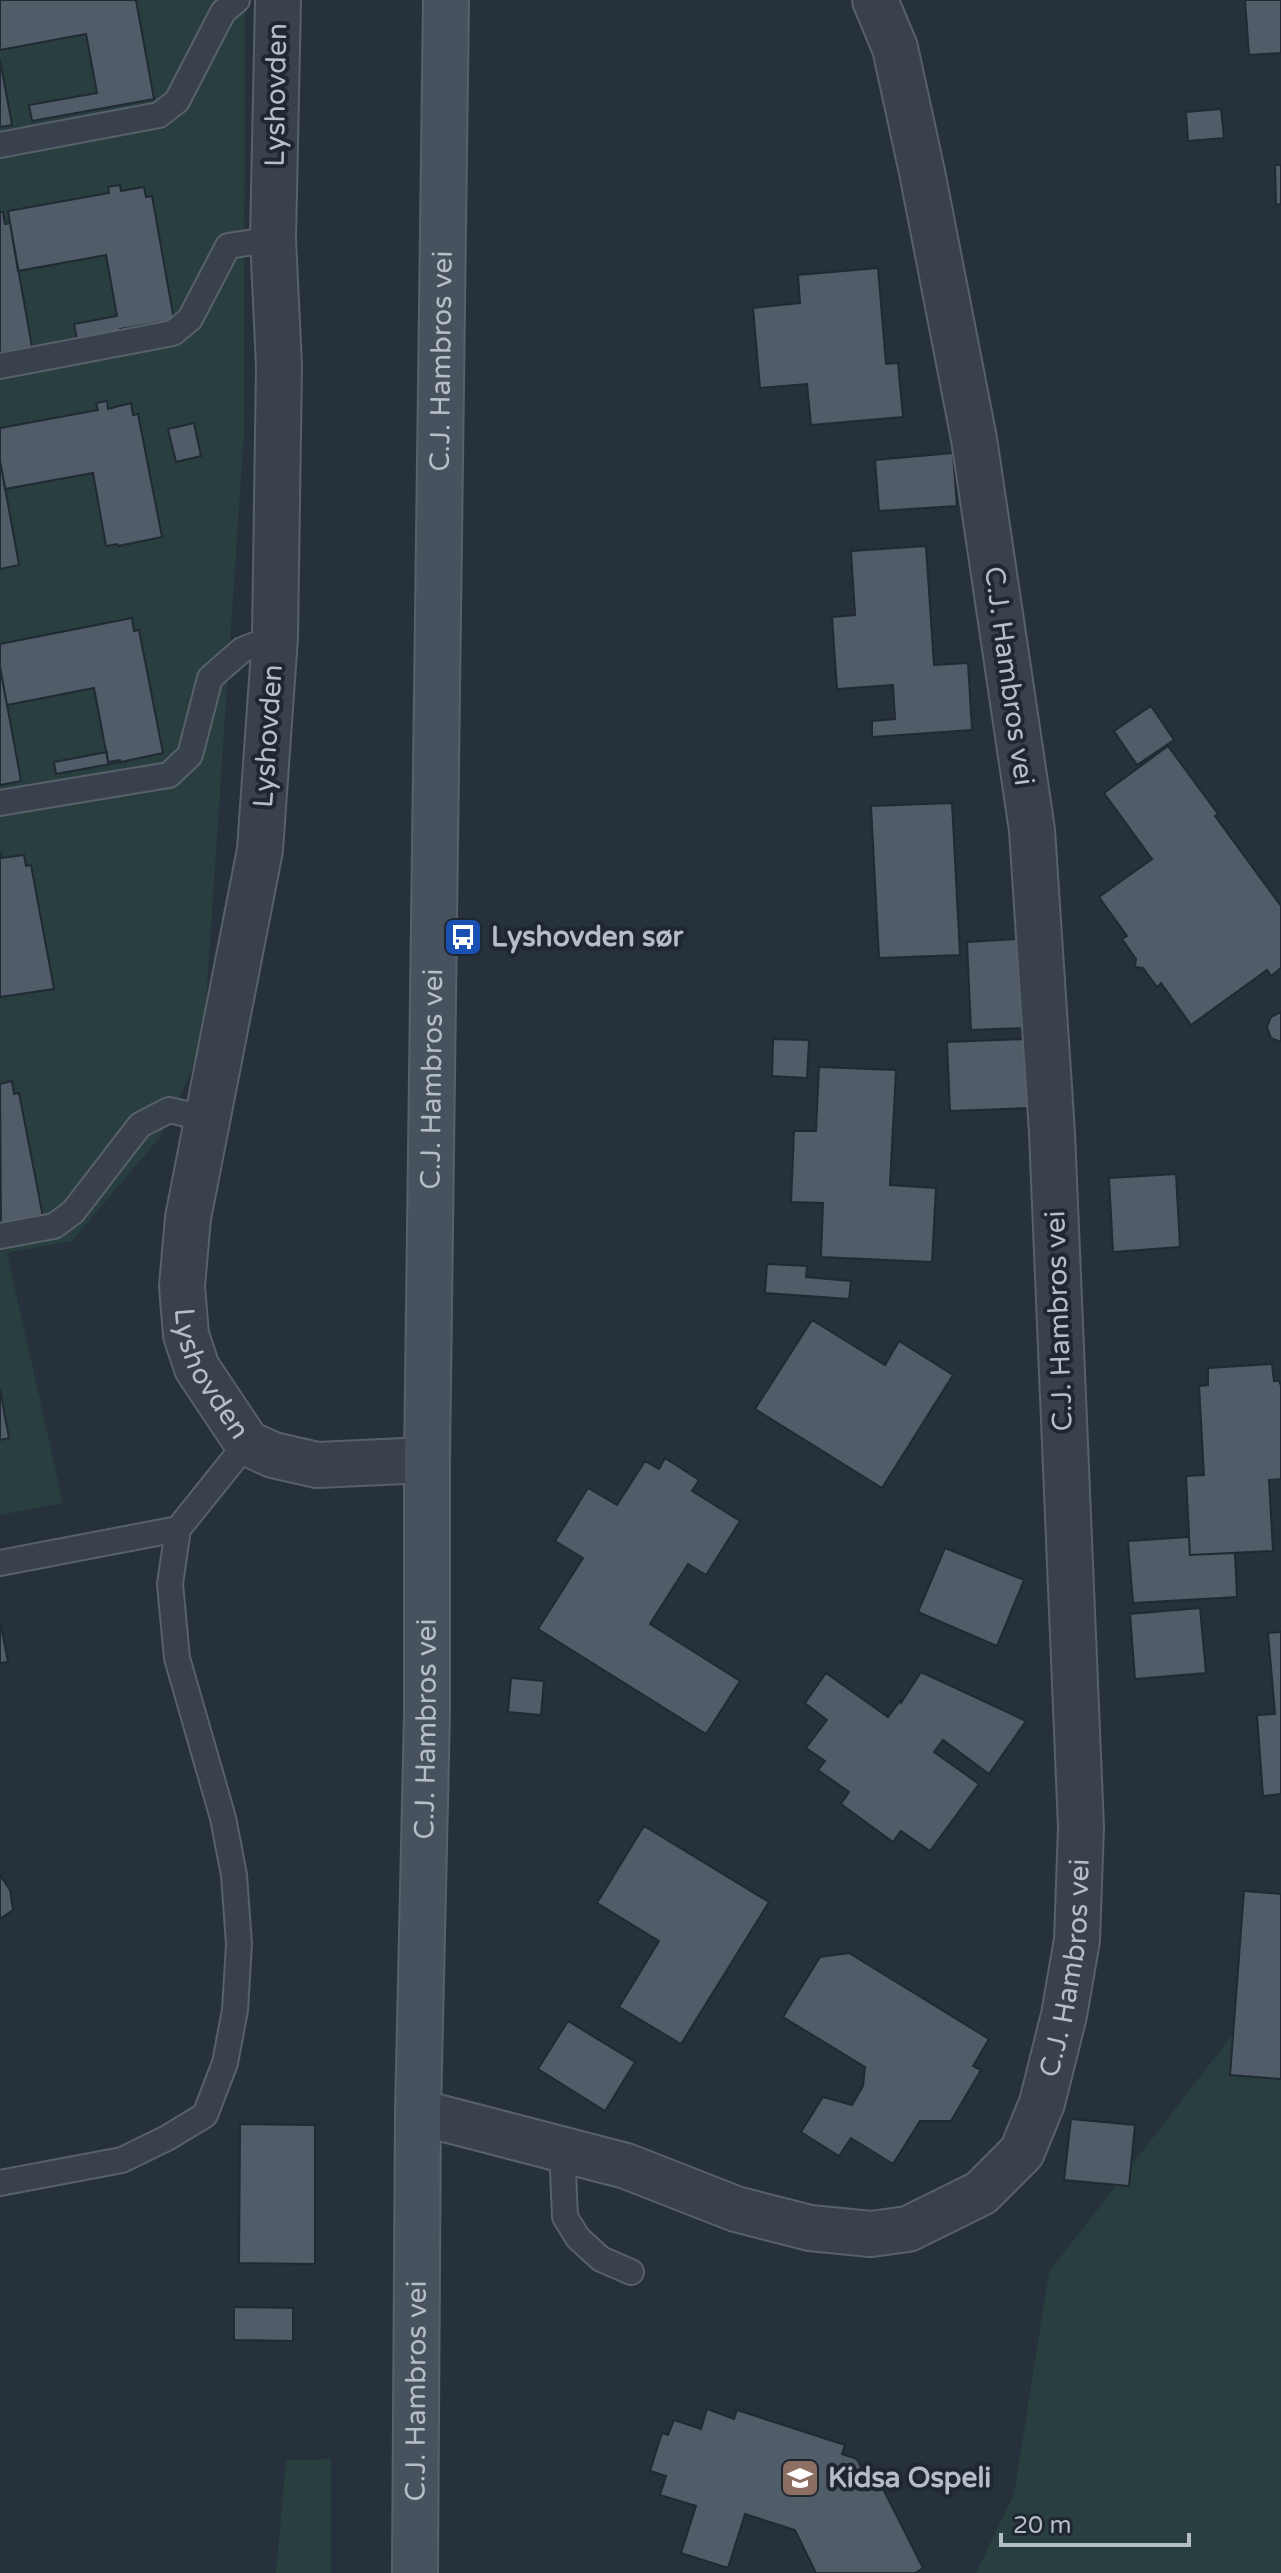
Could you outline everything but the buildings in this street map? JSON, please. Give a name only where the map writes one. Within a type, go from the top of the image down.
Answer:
[{"type":"main road","name":"C.J. Hambros vei","points":[[415,2573],[418,2112],[427,1713],[427,1460],[446,0]]},
{"type":"street","name":"Lyshovden","points":[[278,0],[273,239],[279,366],[275,637],[260,850],[188,1218],[182,1286],[186,1335],[197,1368],[247,1443],[273,1455],[317,1465],[427,1460]]},
{"type":"street","name":"C.J. Hambros vei","points":[[418,2112],[626,2166],[736,2209],[810,2228],[871,2234],[908,2229],[981,2193],[1022,2152],[1042,2103],[1064,2015],[1077,1940],[1081,1827],[1052,1133],[1032,830],[974,439],[895,48],[875,0]]},
{"type":"lane","name":"Lyshovden","points":[[0,145],[159,115],[177,101],[223,12],[237,0]]},
{"type":"lane","points":[[0,366],[173,333],[190,319],[228,246],[273,239]]},
{"type":"lane","name":"Lyshovden","points":[[0,803],[169,775],[190,755],[210,678],[242,650],[275,637]]},
{"type":"lane","points":[[0,1236],[54,1226],[73,1212],[140,1125],[169,1110],[208,1119]]},
{"type":"lane","points":[[0,2183],[122,2160],[167,2138],[205,2115],[225,2063],[235,2010],[239,1944],[234,1875],[223,1818],[177,1658],[170,1584],[178,1529],[247,1443]]},
{"type":"lane","points":[[0,1563],[178,1529]]},
{"type":"lane","points":[[562,2149],[565,2217],[578,2238],[601,2259],[631,2272]]},
{"type":"green space","points":[[0,0],[245,0],[244,432],[203,1047],[160,1137],[72,1241],[7,1253],[63,1503],[0,1515]]},
{"type":"green space","points":[[1281,1972],[1281,2573],[976,2573],[1014,2494],[1049,2272]]},
{"type":"green space","points":[[331,2459],[331,2573],[276,2573],[286,2460]]},
{"type":"place","name":"Lyshovden sør","points":[[463,937]]},
{"type":"place","name":"Kidsa Ospeli","points":[[800,2478]]}]
